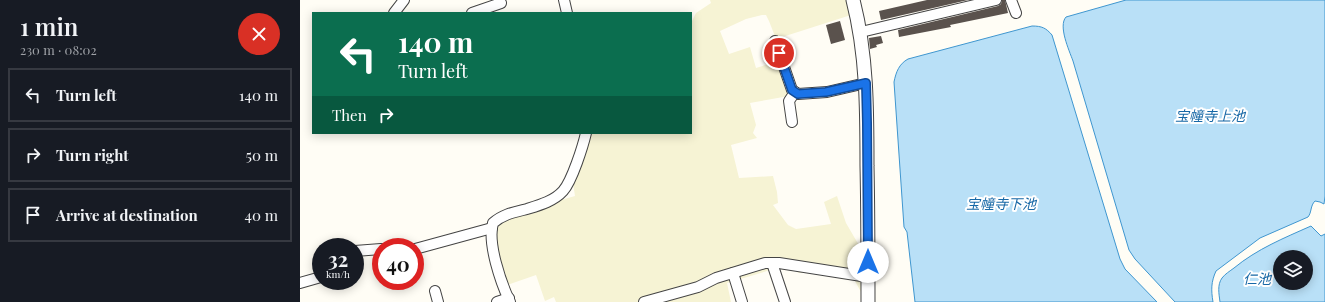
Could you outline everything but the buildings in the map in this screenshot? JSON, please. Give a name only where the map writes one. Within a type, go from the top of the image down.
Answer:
[{"type":"street","points":[[395,12],[404,0]]},
{"type":"street","points":[[564,0],[567,12]]},
{"type":"street","points":[[853,0],[860,32],[866,83],[868,302]]},
{"type":"street","points":[[860,32],[996,0]]},
{"type":"street","points":[[1011,0],[1016,13]]},
{"type":"street","points":[[475,12],[501,3]]},
{"type":"street","points":[[775,41],[792,90],[798,94],[826,92],[866,83]]},
{"type":"street","points":[[792,122],[789,101],[795,92]]},
{"type":"street","points":[[497,302],[510,300],[500,275],[495,256],[492,238],[493,223],[501,217],[549,201],[563,191],[573,170],[586,134]]},
{"type":"street","points":[[424,247],[492,228]]},
{"type":"street","points":[[644,302],[666,299],[698,287],[716,278],[765,263],[779,262],[868,277]]},
{"type":"street","points":[[772,263],[785,302]]},
{"type":"street","points":[[733,273],[742,302]]},
{"type":"street","points":[[300,283],[312,280]]},
{"type":"street","points":[[435,291],[438,302]]},
{"type":"shaded area","points":[[710,0],[847,0],[851,15],[776,39],[766,15],[746,19],[720,31],[729,54],[750,47],[756,68],[778,61],[789,96],[750,103],[756,125],[753,133],[757,138],[731,145],[739,178],[773,176],[778,203],[773,205],[788,225],[796,229],[831,224],[824,202],[837,196],[846,223],[860,247],[861,292],[855,281],[846,274],[836,272],[799,273],[787,265],[727,283],[731,302],[556,302],[554,297],[545,301],[536,275],[507,285],[494,235],[497,223],[575,196],[573,183],[591,134],[692,134],[692,21],[696,13],[711,3]]},
{"type":"water","name":"宝幢寺上池","points":[[1126,0],[1325,0],[1324,204],[1315,201],[1308,217],[1260,238],[1216,271],[1212,286],[1213,302],[1175,302],[1135,259],[1129,250],[1067,45],[1063,26],[1066,17]]},
{"type":"water","name":"宝幢寺下池","points":[[1032,26],[1044,28],[1052,35],[1120,259],[1125,269],[1157,302],[915,302],[907,232],[904,227],[894,82],[897,72],[902,63],[908,59]]},
{"type":"water","name":"仁池","points":[[1311,226],[1321,236],[1325,234],[1325,302],[1220,302],[1219,287],[1222,278],[1252,255]]},
{"type":"route","points":[[779,53],[792,90],[798,94],[826,92],[866,83],[868,262]]}]
